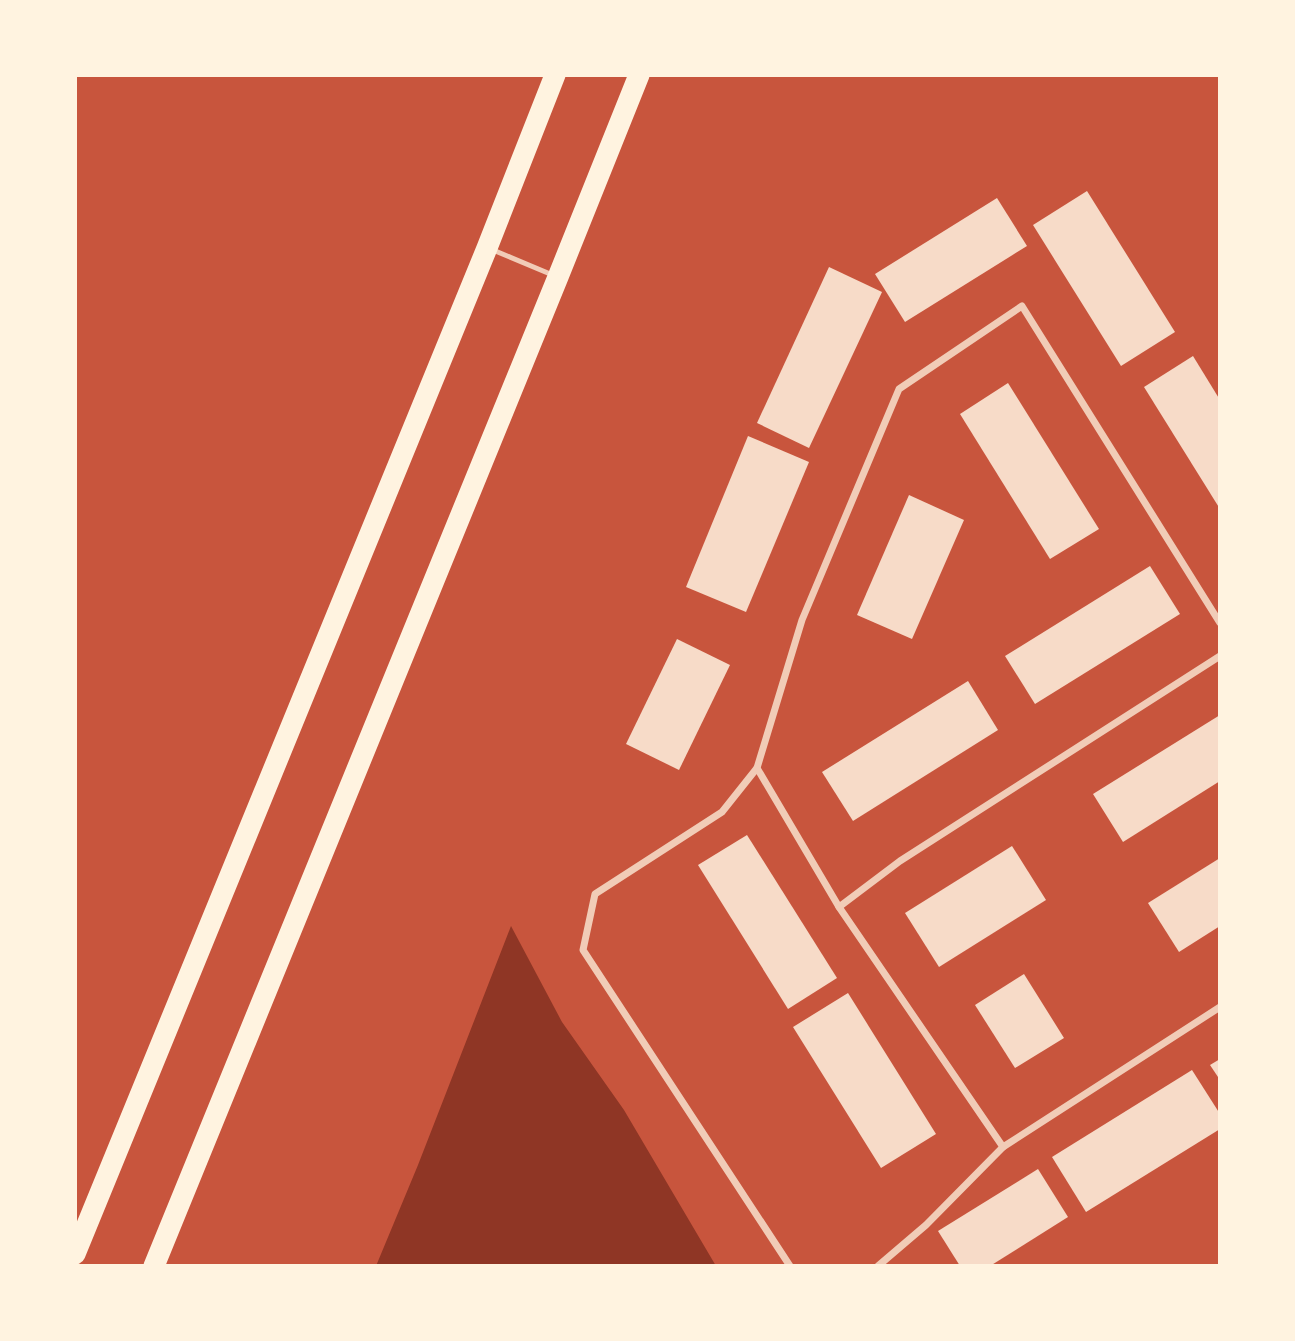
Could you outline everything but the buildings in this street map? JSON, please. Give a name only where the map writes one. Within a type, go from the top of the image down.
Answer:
[{"type":"highway","points":[[75,1254],[487,248],[555,75]]},
{"type":"highway","points":[[154,1266],[639,75]]},
{"type":"street","points":[[790,1266],[583,950],[595,894],[722,812],[757,768],[802,620],[899,389],[1022,306],[1220,623]]},
{"type":"street","points":[[839,907],[900,862],[1220,656]]},
{"type":"street","points":[[757,768],[839,907],[1003,1147]]},
{"type":"street","points":[[878,1266],[926,1225],[1003,1147],[1220,1007]]},
{"type":"lane","points":[[487,248],[558,277]]},
{"type":"shaded area","points":[[511,926],[562,1022],[624,1110],[716,1266],[376,1266]]}]
